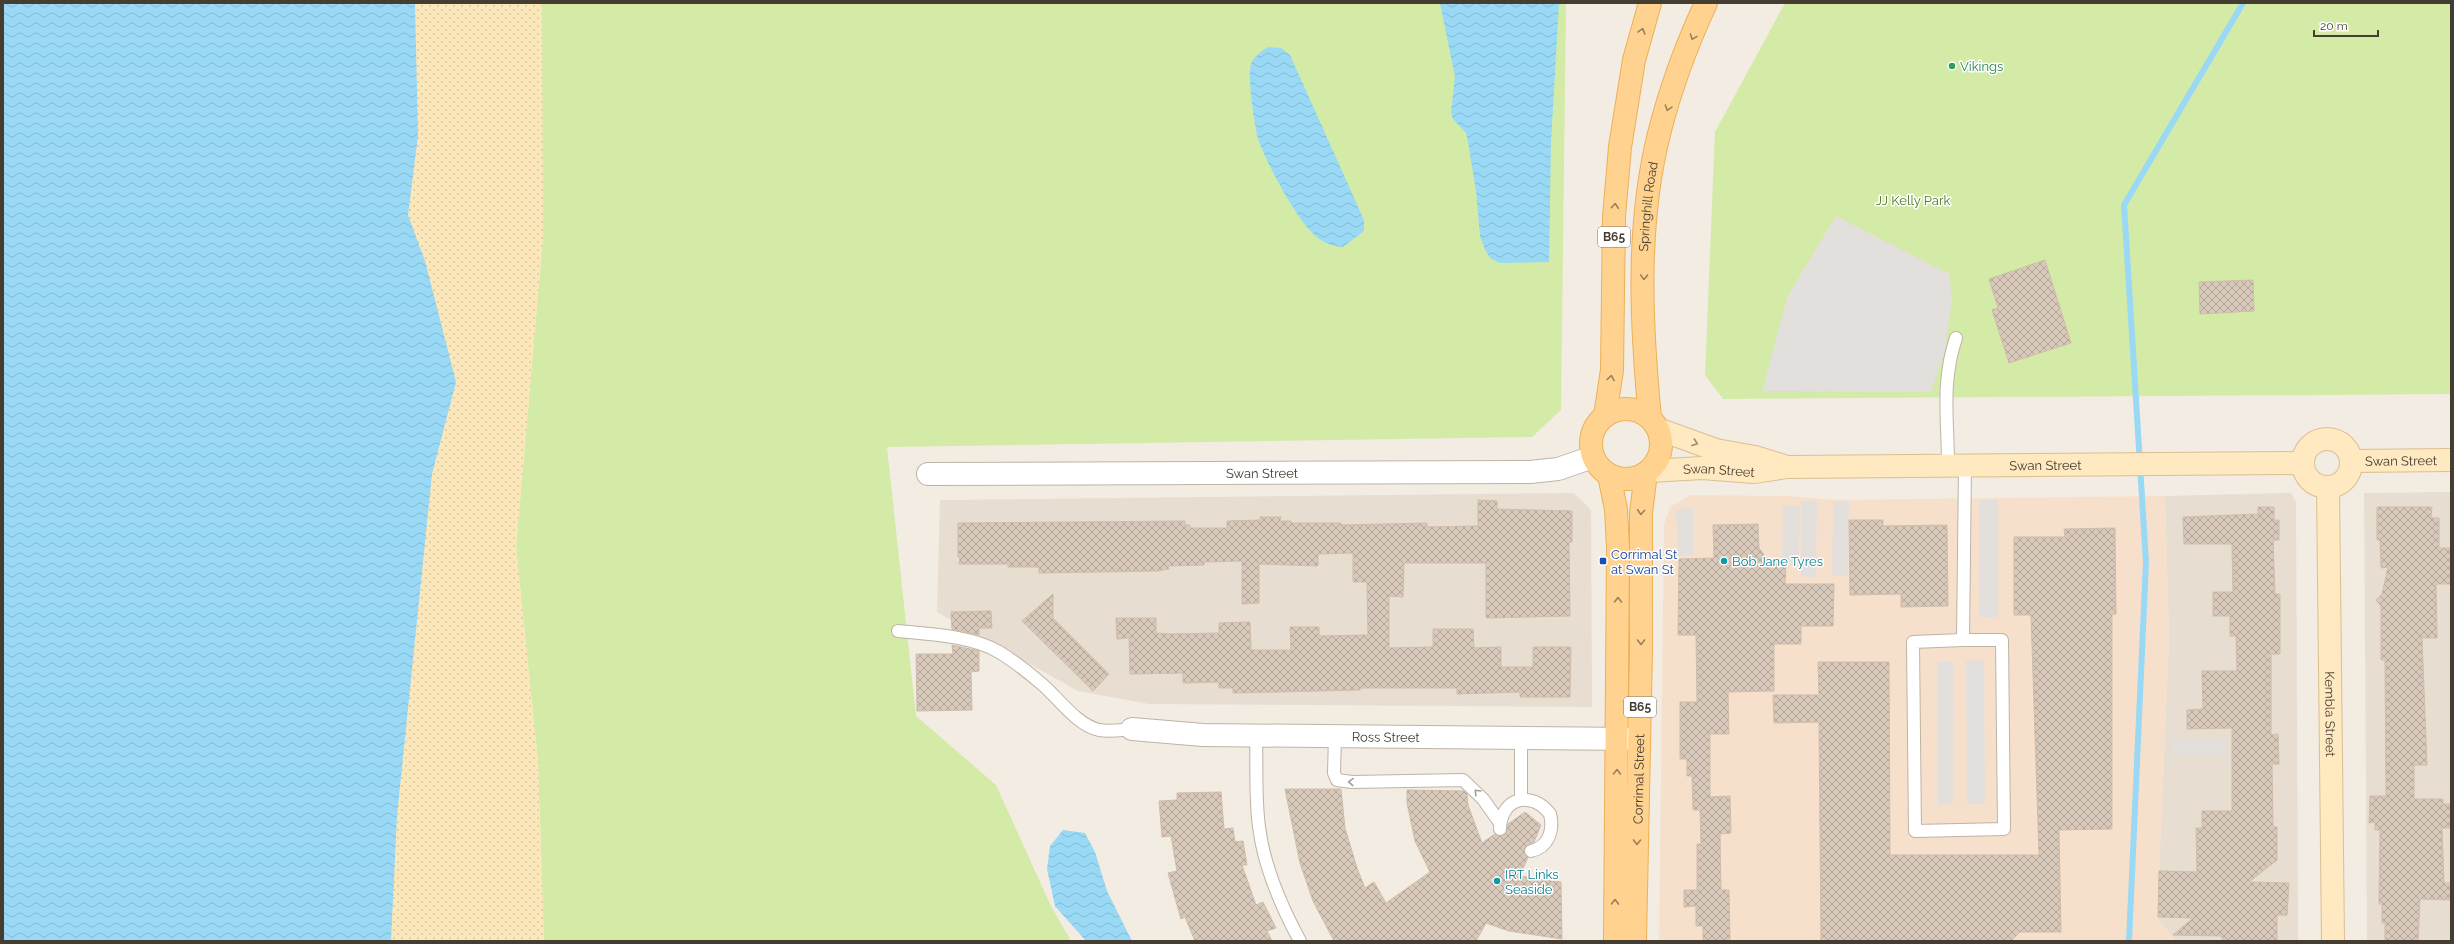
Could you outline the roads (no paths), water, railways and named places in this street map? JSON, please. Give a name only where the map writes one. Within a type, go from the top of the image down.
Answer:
[{"type":"main road","name":"B65","points":[[1609,475],[1603,470],[1594,457],[1592,439],[1594,430],[1605,416],[1612,370],[1614,216],[1620,147],[1634,60],[1650,3]]},
{"type":"main road","name":"Springhill Road","points":[[1654,423],[1642,314],[1645,219],[1659,134],[1702,7]]},
{"type":"main road","points":[[1605,416],[1616,411],[1628,409],[1639,412],[1654,423]]},
{"type":"main road","name":"B65","points":[[1648,472],[1661,451],[1662,440],[1654,423]]},
{"type":"main road","points":[[1609,475],[1627,479],[1648,472]]},
{"type":"main road","name":"Corrimal Street","points":[[1635,941],[1641,513],[1648,472]]},
{"type":"main road","name":"Corrimal Street","points":[[1609,475],[1616,509],[1618,548],[1618,739],[1615,941]]},
{"type":"street","name":"Swan Street","points":[[1654,423],[1716,450],[1756,457],[1787,467]]},
{"type":"street","points":[[2322,440],[2337,442],[2344,446],[2351,461],[2350,468],[2343,481],[2328,487],[2321,486],[2308,478],[2303,464],[2308,448],[2322,440]]},
{"type":"street","name":"Swan Street","points":[[928,474],[1530,472],[1558,469],[1594,457]]},
{"type":"street","name":"Swan Street","points":[[2351,461],[2451,460]]},
{"type":"street","name":"Swan Street","points":[[1648,472],[1708,468],[1754,472],[1787,467],[2104,463],[2303,464]]},
{"type":"street","name":"Kembla Street","points":[[2328,487],[2333,941]]},
{"type":"street","name":"Ross Street","points":[[1132,730],[1203,735],[1639,740]]},
{"type":"lane","points":[[1956,338],[1948,361],[1946,388],[1957,465],[1963,640]]},
{"type":"lane","points":[[898,631],[938,635],[980,644],[998,651],[1041,683],[1084,723],[1098,730],[1132,730]]},
{"type":"lane","points":[[1963,640],[2002,640],[2004,830],[1915,831],[1913,642],[1963,640]]},
{"type":"lane","points":[[1256,736],[1259,827],[1269,872],[1287,917],[1300,941]]},
{"type":"lane","points":[[1335,736],[1334,773],[1337,780],[1352,782],[1464,780],[1483,799],[1500,826],[1506,808],[1521,800],[1537,802],[1550,814],[1552,822],[1548,840],[1542,846],[1531,850]]},
{"type":"lane","points":[[1521,738],[1521,800]]},
{"type":"water","points":[[3,3],[415,3],[418,136],[408,215],[425,261],[456,382],[432,474],[397,816],[391,941],[3,941]]},
{"type":"water","points":[[1440,3],[1559,3],[1551,142],[1549,262],[1500,263],[1491,259],[1485,250],[1480,236],[1476,191],[1466,133],[1453,119],[1451,112],[1455,77]]},
{"type":"water","points":[[1268,47],[1281,48],[1290,55],[1364,220],[1364,231],[1343,247],[1321,240],[1301,220],[1284,193],[1259,142],[1252,103],[1250,70],[1254,59]]},
{"type":"water","points":[[1063,830],[1085,833],[1095,852],[1107,891],[1132,941],[1086,941],[1055,906],[1047,869],[1050,846]]},
{"type":"waterway","points":[[2129,941],[2146,562],[2124,205],[2243,3]]},
{"type":"place","name":"Vikings","points":[[1952,66]]},
{"type":"place","name":"Corrimal St at Swan St","points":[[1603,561]]},
{"type":"place","name":"Bob Jane Tyres","points":[[1724,561]]},
{"type":"place","name":"IRT Links Seaside","points":[[1497,881]]},
{"type":"park label","name":"JJ Kelly Park","points":[[1913,200]]}]
